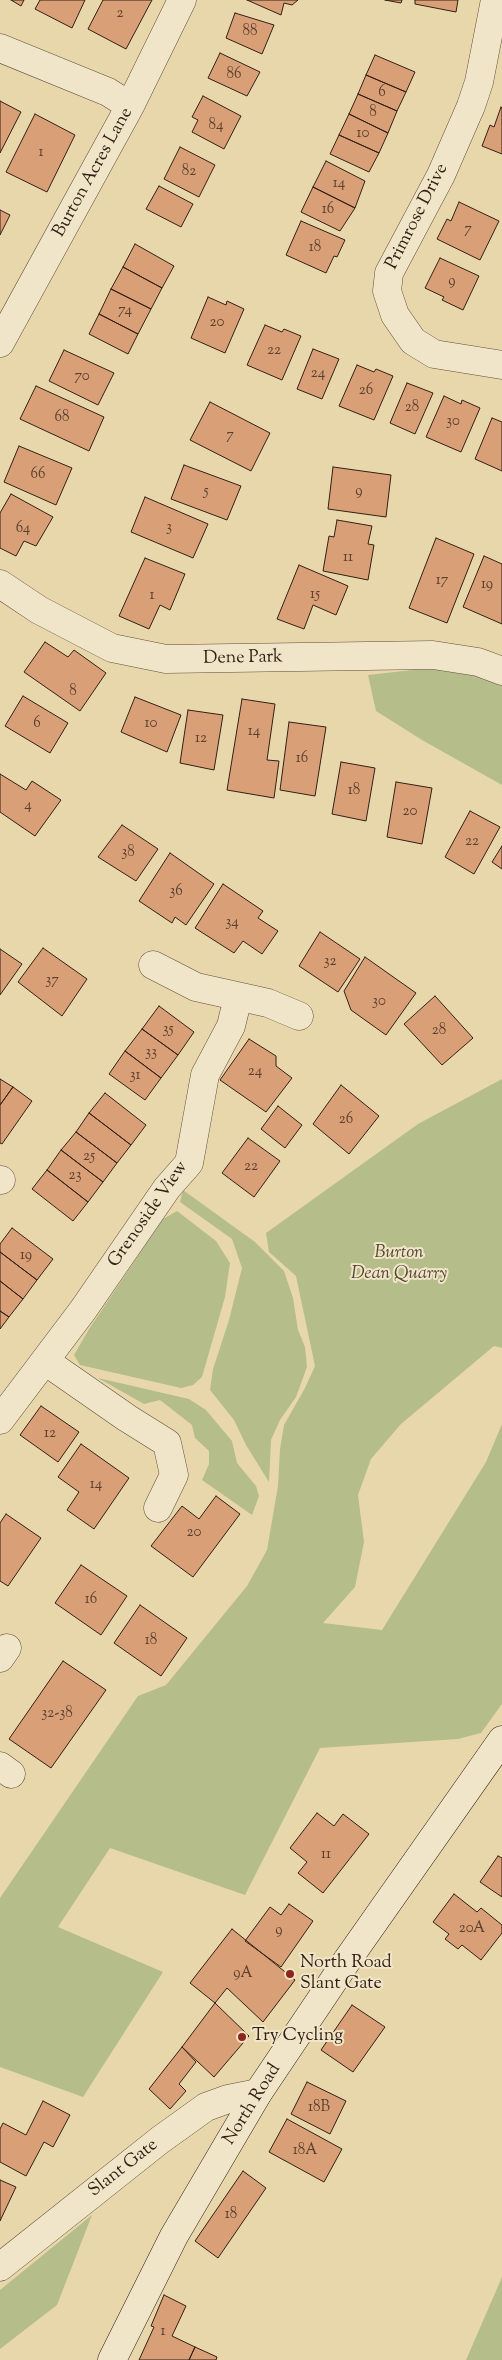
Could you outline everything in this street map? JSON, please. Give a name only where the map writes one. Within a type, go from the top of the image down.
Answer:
[{"type":"street","name":"Burton Acres Lane","points":[[0,342],[130,106],[182,0]]},
{"type":"street","name":"Primrose Drive","points":[[495,0],[479,82],[471,106],[441,175],[392,266],[387,291],[395,315],[413,341],[434,354],[502,365]]},
{"type":"street","points":[[0,48],[108,92],[130,106]]},
{"type":"street","name":"Dene Park","points":[[0,584],[39,610],[112,648],[166,659],[433,656],[478,662],[502,671]]},
{"type":"street","points":[[153,965],[196,986],[268,1003],[299,1016]]},
{"type":"street","name":"Grenoside View","points":[[0,1420],[45,1361],[167,1188],[189,1163],[205,1075],[231,1026],[238,997]]},
{"type":"street","points":[[45,1361],[127,1418],[167,1442],[174,1474],[158,1508]]},
{"type":"street","name":"North Road","points":[[112,2360],[174,2236],[258,2093],[348,1960],[502,1740]]},
{"type":"street","name":"Slant Gate","points":[[0,2267],[160,2140],[206,2107],[228,2099],[258,2093]]},
{"type":"green space","points":[[430,668],[484,673],[502,682],[502,785],[422,740],[376,711],[368,675]]},
{"type":"green space","name":"Burton Dean Quarry","points":[[502,1079],[502,1348],[494,1346],[401,1424],[371,1459],[358,1495],[364,1542],[355,1587],[323,1623],[382,1630],[486,1462],[502,1424],[502,1704],[481,1733],[458,1739],[320,1748],[245,1895],[110,1848],[58,1927],[163,1972],[83,2097],[0,2067],[0,1898],[138,1696],[166,1685],[247,1586],[267,1550],[278,1486],[280,1449],[284,1425],[315,1366],[296,1276],[269,1252],[266,1233],[418,1124]]},
{"type":"green space","points":[[183,1190],[255,1242],[284,1271],[293,1298],[298,1330],[305,1347],[307,1367],[296,1397],[280,1420],[271,1440],[269,1482],[246,1445],[234,1420],[210,1390],[213,1369],[229,1320],[242,1268],[232,1239],[180,1202]]},
{"type":"green space","points":[[177,1211],[216,1241],[230,1263],[225,1297],[202,1377],[193,1385],[181,1388],[80,1365],[74,1355],[89,1329],[163,1219]]},
{"type":"green space","points":[[98,1378],[189,1399],[206,1410],[232,1441],[237,1463],[256,1486],[259,1496],[252,1515],[202,1480],[209,1464],[209,1451],[195,1438],[192,1425],[160,1400],[144,1404]]},
{"type":"green space","points":[[92,2215],[57,2305],[0,2349],[0,2290]]},
{"type":"green space","points":[[502,2277],[502,2360],[466,2360]]},
{"type":"building","points":[[11,0],[24,0],[21,6]]},
{"type":"building","points":[[40,0],[85,0],[72,28],[35,9]]},
{"type":"building","points":[[103,0],[152,0],[126,49],[88,29]]},
{"type":"building","points":[[247,0],[298,0],[292,5],[284,3],[281,15]]},
{"type":"building","points":[[385,0],[402,0],[401,3]]},
{"type":"building","points":[[415,0],[458,0],[456,12],[415,4]]},
{"type":"building","points":[[235,13],[274,25],[262,54],[226,38]]},
{"type":"building","points":[[220,53],[260,72],[247,96],[208,78]]},
{"type":"building","points":[[375,55],[415,72],[406,92],[366,75]]},
{"type":"building","points":[[366,75],[406,92],[397,111],[358,94]]},
{"type":"building","points":[[358,94],[397,111],[388,133],[349,114]]},
{"type":"building","points":[[203,96],[241,116],[224,149],[192,132],[198,120],[192,117]]},
{"type":"building","points":[[0,101],[21,112],[0,153]]},
{"type":"building","points":[[501,107],[502,154],[482,146],[490,125],[494,127]]},
{"type":"building","points":[[35,114],[75,135],[47,192],[6,172]]},
{"type":"building","points":[[349,114],[388,133],[379,153],[339,135]]},
{"type":"building","points":[[339,135],[379,153],[369,172],[330,154]]},
{"type":"building","points":[[180,147],[215,165],[199,197],[164,179]]},
{"type":"building","points":[[326,161],[365,181],[355,208],[313,187]]},
{"type":"building","points":[[159,186],[193,204],[181,227],[146,209]]},
{"type":"building","points":[[313,187],[355,208],[340,231],[301,212]]},
{"type":"building","points":[[459,202],[499,221],[480,260],[437,239],[447,219],[451,221]]},
{"type":"building","points":[[0,210],[10,215],[0,235]]},
{"type":"building","points":[[301,221],[345,240],[337,257],[334,256],[326,273],[286,255]]},
{"type":"building","points":[[135,244],[174,266],[162,288],[123,267]]},
{"type":"building","points":[[440,258],[479,276],[463,310],[442,300],[444,297],[425,288]]},
{"type":"building","points":[[123,267],[162,288],[151,309],[111,289]]},
{"type":"building","points":[[111,289],[151,309],[138,334],[99,314]]},
{"type":"building","points":[[208,297],[226,305],[227,301],[244,309],[225,353],[191,338]]},
{"type":"building","points":[[99,314],[138,334],[128,354],[89,334]]},
{"type":"building","points":[[265,325],[282,332],[284,329],[301,336],[282,380],[247,365]]},
{"type":"building","points":[[313,349],[339,359],[322,399],[297,389]]},
{"type":"building","points":[[64,350],[114,373],[98,405],[49,381]]},
{"type":"building","points":[[357,365],[374,372],[376,369],[393,376],[374,420],[339,406]]},
{"type":"building","points":[[407,383],[433,393],[415,434],[390,423]]},
{"type":"building","points":[[36,386],[104,417],[89,451],[20,419]]},
{"type":"building","points":[[444,396],[461,404],[462,400],[480,408],[461,452],[426,437]]},
{"type":"building","points":[[210,402],[270,433],[251,471],[190,440]]},
{"type":"building","points":[[492,418],[502,422],[502,471],[475,459]]},
{"type":"building","points":[[19,446],[72,468],[56,505],[4,482]]},
{"type":"building","points":[[184,465],[241,486],[227,520],[171,499]]},
{"type":"building","points":[[333,467],[391,475],[386,517],[328,509]]},
{"type":"building","points":[[11,494],[53,517],[36,546],[24,541],[16,556],[0,548],[0,513]]},
{"type":"building","points":[[145,497],[208,524],[193,558],[131,532]]},
{"type":"building","points":[[337,520],[372,526],[368,544],[374,545],[368,580],[323,571],[329,536],[334,537]]},
{"type":"building","points":[[436,538],[474,554],[447,623],[409,608]]},
{"type":"building","points":[[484,556],[502,564],[502,624],[463,607]]},
{"type":"building","points":[[145,558],[185,574],[170,610],[160,605],[149,629],[119,616]]},
{"type":"building","points":[[299,565],[348,586],[336,615],[313,605],[304,629],[277,619]]},
{"type":"building","points":[[45,642],[68,657],[74,650],[106,673],[80,711],[24,672]]},
{"type":"building","points":[[23,696],[68,723],[50,753],[5,726]]},
{"type":"building","points":[[135,697],[181,715],[167,752],[121,732]]},
{"type":"building","points":[[242,699],[275,704],[267,760],[279,761],[274,798],[227,790]]},
{"type":"building","points":[[188,710],[223,715],[214,770],[180,763]]},
{"type":"building","points":[[289,722],[326,727],[315,796],[280,790]]},
{"type":"building","points":[[341,762],[375,768],[366,821],[332,814]]},
{"type":"building","points":[[0,774],[26,790],[32,781],[61,800],[35,836],[0,812]]},
{"type":"building","points":[[396,782],[432,788],[422,844],[387,837]]},
{"type":"building","points":[[470,811],[500,827],[474,874],[445,857]]},
{"type":"building","points":[[122,825],[158,849],[136,881],[98,857]]},
{"type":"building","points":[[502,846],[502,869],[492,862]]},
{"type":"building","points":[[170,853],[214,884],[186,925],[175,917],[172,923],[139,901]]},
{"type":"building","points":[[223,884],[263,911],[258,918],[278,931],[262,954],[243,941],[234,953],[195,928]]},
{"type":"building","points":[[320,932],[360,959],[338,992],[299,966]]},
{"type":"building","points":[[43,948],[87,979],[62,1016],[18,982]]},
{"type":"building","points":[[0,949],[22,964],[0,995]]},
{"type":"building","points":[[365,957],[416,993],[386,1035],[351,1010],[344,991]]},
{"type":"building","points":[[435,996],[473,1038],[442,1065],[404,1024]]},
{"type":"building","points":[[159,1006],[194,1032],[178,1055],[142,1029]]},
{"type":"building","points":[[142,1029],[178,1055],[161,1078],[125,1051]]},
{"type":"building","points":[[249,1039],[276,1056],[276,1066],[292,1078],[266,1112],[220,1080]]},
{"type":"building","points":[[125,1051],[161,1078],[145,1100],[109,1074]]},
{"type":"building","points":[[0,1079],[13,1087],[0,1105]]},
{"type":"building","points":[[341,1085],[379,1116],[349,1154],[313,1124]]},
{"type":"building","points":[[13,1087],[32,1101],[2,1144],[0,1143],[0,1105]]},
{"type":"building","points":[[105,1093],[146,1125],[131,1145],[89,1113]]},
{"type":"building","points":[[278,1106],[302,1125],[285,1148],[261,1129]]},
{"type":"building","points":[[89,1113],[131,1145],[117,1163],[76,1132]]},
{"type":"building","points":[[76,1132],[117,1163],[103,1182],[61,1150]]},
{"type":"building","points":[[248,1138],[280,1161],[254,1197],[222,1173]]},
{"type":"building","points":[[61,1150],[103,1182],[88,1202],[47,1170]]},
{"type":"building","points":[[47,1170],[88,1202],[73,1221],[32,1189]]},
{"type":"building","points":[[12,1228],[53,1259],[37,1280],[0,1252],[0,1244]]},
{"type":"building","points":[[0,1252],[37,1280],[23,1299],[0,1281]]},
{"type":"building","points":[[0,1281],[23,1299],[9,1317],[0,1311]]},
{"type":"building","points":[[0,1311],[9,1317],[0,1329]]},
{"type":"building","points":[[41,1406],[79,1432],[58,1462],[20,1435]]},
{"type":"building","points":[[81,1444],[129,1478],[94,1529],[67,1510],[79,1492],[58,1477]]},
{"type":"building","points":[[216,1496],[240,1514],[193,1577],[151,1546],[182,1506],[199,1519]]},
{"type":"building","points":[[6,1514],[41,1538],[8,1586],[0,1581],[0,1523]]},
{"type":"building","points":[[81,1565],[127,1596],[101,1635],[55,1603]]},
{"type":"building","points":[[140,1605],[187,1638],[161,1676],[114,1643]]},
{"type":"building","points":[[63,1661],[106,1690],[51,1768],[9,1739]]},
{"type":"building","points":[[317,1813],[334,1826],[343,1814],[369,1834],[323,1893],[298,1873],[307,1862],[290,1848]]},
{"type":"building","points":[[498,1856],[502,1858],[502,1897],[480,1882]]},
{"type":"building","points":[[454,1894],[477,1912],[481,1908],[502,1925],[502,1933],[481,1960],[462,1945],[458,1949],[445,1939],[449,1934],[433,1922]]},
{"type":"building","points":[[289,1904],[313,1921],[281,1967],[245,1941],[270,1907],[281,1915]]},
{"type":"building","points":[[232,1929],[295,1980],[263,2022],[227,1988],[215,2003],[190,1983]]},
{"type":"building","points":[[215,2003],[249,2036],[214,2077],[182,2047]]},
{"type":"building","points":[[352,2005],[385,2027],[353,2072],[321,2050]]},
{"type":"building","points":[[182,2047],[196,2062],[179,2084],[186,2091],[170,2109],[149,2089]]},
{"type":"building","points":[[307,2082],[346,2101],[330,2134],[291,2114]]},
{"type":"building","points":[[43,2101],[70,2115],[53,2147],[44,2142],[26,2176],[0,2162],[0,2129],[3,2123],[26,2135]]},
{"type":"building","points":[[287,2119],[342,2149],[324,2182],[269,2152]]},
{"type":"building","points":[[243,2171],[266,2188],[218,2258],[195,2241]]},
{"type":"building","points":[[0,2180],[16,2187],[0,2221]]},
{"type":"building","points":[[164,2295],[186,2306],[172,2336],[195,2347],[189,2360],[139,2360],[154,2327],[151,2326]]},
{"type":"building","points":[[195,2347],[217,2357],[216,2360],[189,2360]]},
{"type":"place","name":"North Road Slant Gate","points":[[290,1974]]},
{"type":"place","name":"Try Cycling","points":[[242,2037]]}]
